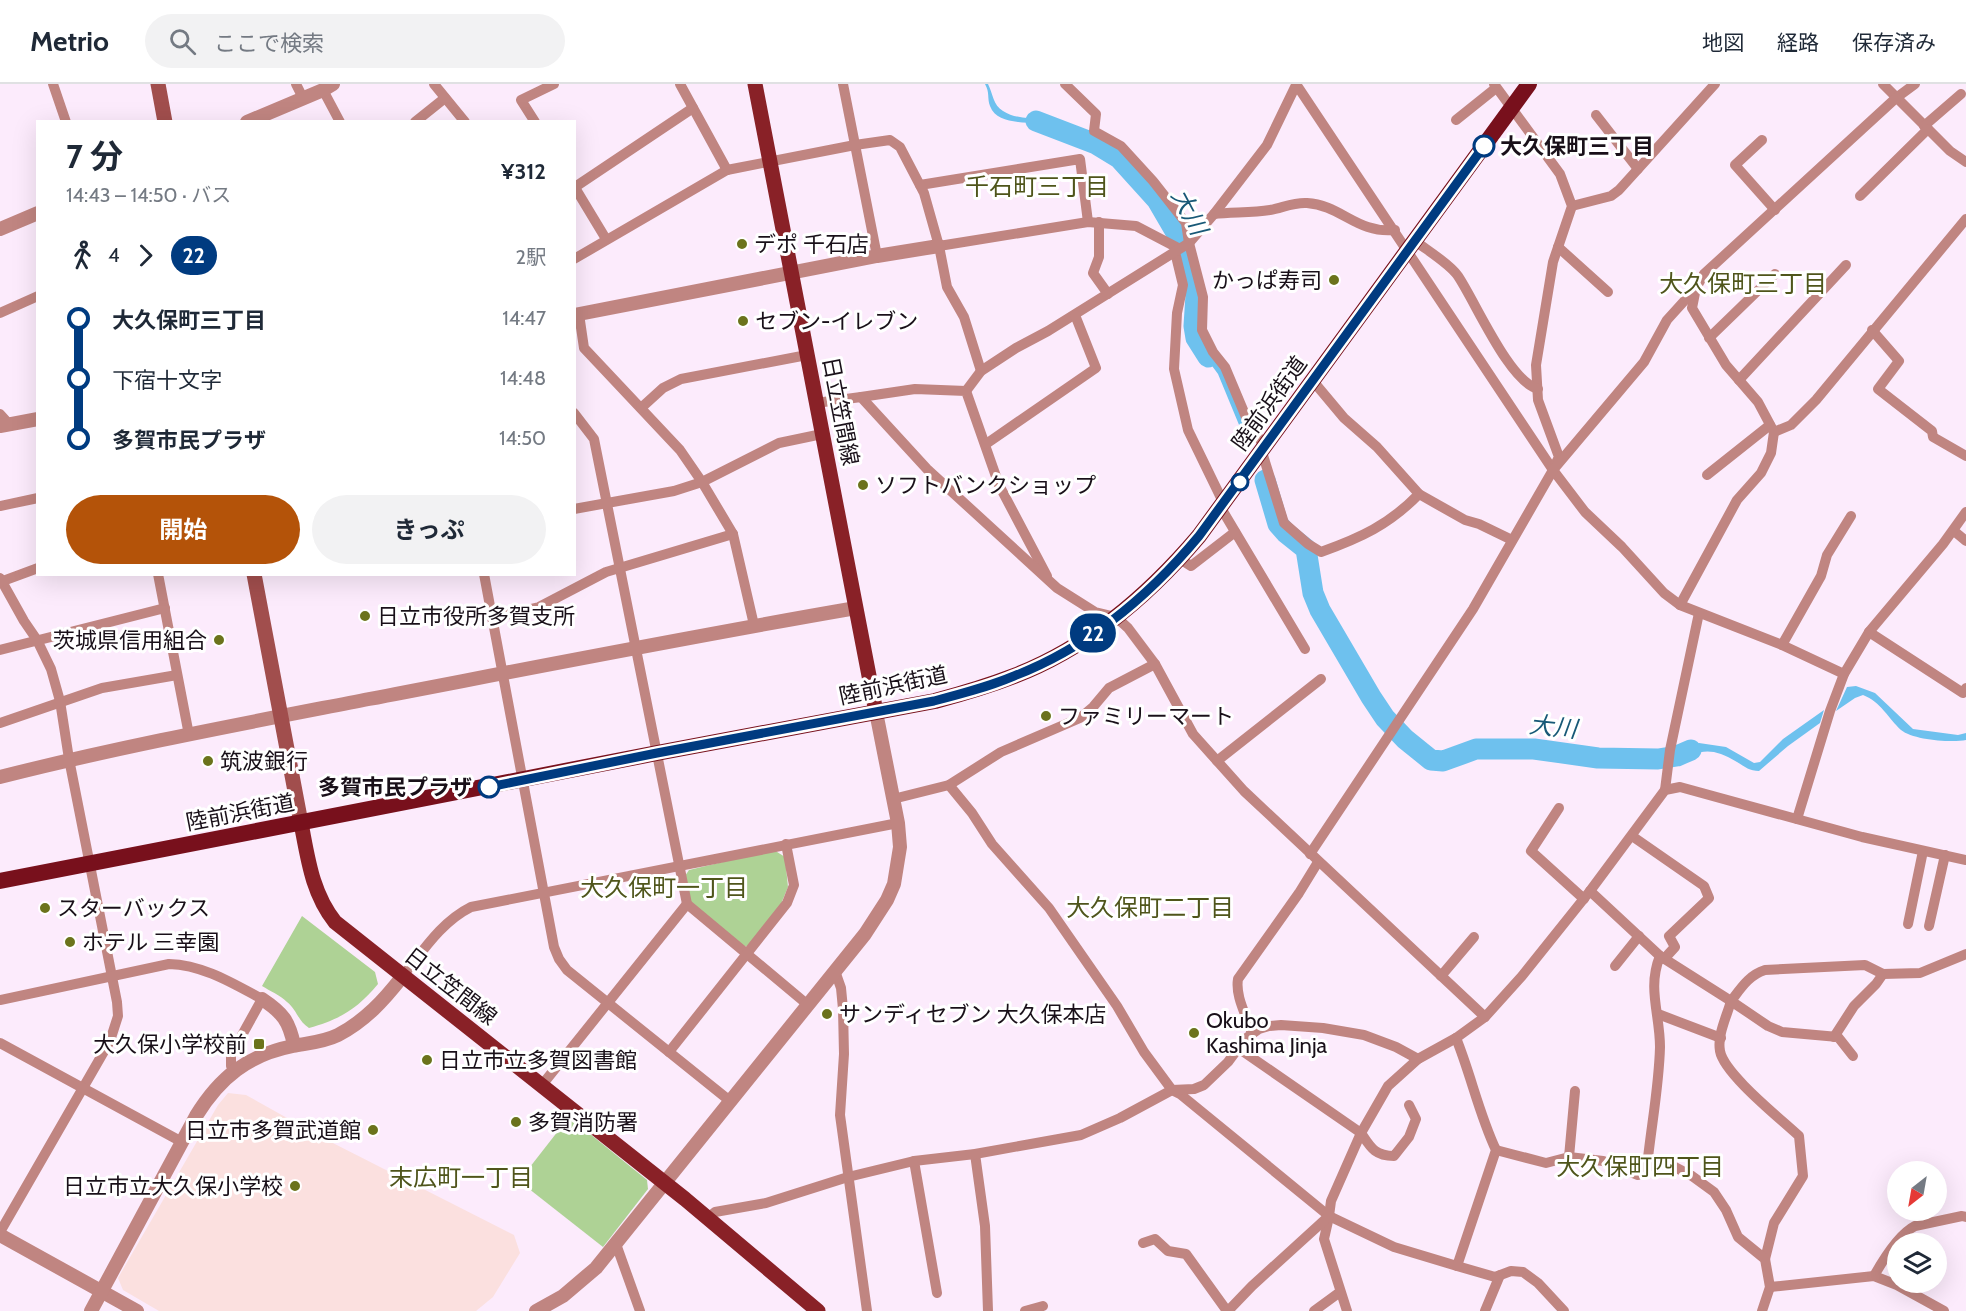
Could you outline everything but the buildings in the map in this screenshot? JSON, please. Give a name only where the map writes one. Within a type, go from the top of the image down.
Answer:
[{"type":"highway","name":"陸前浜街道","points":[[0,881],[943,699],[1016,676],[1068,649],[1116,617],[1147,592],[1180,558],[1223,506],[1529,84]]},
{"type":"main road","points":[[158,84],[165,120]]},
{"type":"main road","name":"日立笠間線","points":[[755,84],[876,712]]},
{"type":"main road","points":[[254,576],[301,823]]},
{"type":"main road","name":"日立笠間線","points":[[301,823],[313,881],[325,910],[347,933],[664,1182],[818,1311]]},
{"type":"street","points":[[53,84],[65,120]]},
{"type":"street","points":[[296,84],[303,98]]},
{"type":"street","points":[[434,84],[463,120]]},
{"type":"street","points":[[533,120],[522,100],[554,84]]},
{"type":"street","points":[[680,84],[727,170]]},
{"type":"street","points":[[843,84],[877,256]]},
{"type":"street","points":[[1065,84],[1096,114],[1094,131],[1121,146],[1153,181],[1186,223],[1181,248],[1184,285],[1177,312],[1174,369],[1188,430],[1235,532],[1305,649]]},
{"type":"street","points":[[966,391],[981,371],[1181,248],[1214,214],[1267,145],[1296,84]]},
{"type":"street","points":[[1296,84],[1395,230],[1411,246],[1553,470],[1585,512],[1622,547],[1664,593],[1680,605],[1782,645],[1844,674]]},
{"type":"street","points":[[1572,206],[1611,196],[1715,84]]},
{"type":"street","points":[[1883,84],[1950,151],[1966,162]]},
{"type":"street","points":[[1553,470],[1644,362],[1667,320],[1696,288],[1704,274],[1914,84]]},
{"type":"street","points":[[1252,1034],[1236,987],[1238,979],[1299,893],[1314,858],[1392,731],[1473,609],[1559,457],[1538,400],[1536,365],[1553,262],[1572,206],[1560,174],[1495,86],[1456,120]]},
{"type":"street","points":[[266,117],[328,87],[339,120]]},
{"type":"street","points":[[1860,196],[1961,94]]},
{"type":"street","points":[[418,120],[445,98]]},
{"type":"street","points":[[576,185],[693,108]]},
{"type":"street","points":[[1596,115],[1638,169]]},
{"type":"street","points":[[576,258],[727,170],[890,140],[900,147],[924,193],[939,246],[947,287],[964,317],[981,371]]},
{"type":"street","points":[[1762,140],[1735,165],[1775,210]]},
{"type":"street","points":[[920,185],[1080,159],[1100,257],[1093,273],[1108,294]]},
{"type":"street","points":[[576,188],[606,239]]},
{"type":"street","points":[[1214,214],[1270,210],[1305,202],[1321,205],[1360,225],[1379,231],[1395,230]]},
{"type":"street","points":[[1,226],[36,214]]},
{"type":"street","points":[[1707,475],[1772,428],[1791,425],[1816,400],[1966,219]]},
{"type":"street","points":[[754,625],[733,534],[680,450],[641,408],[579,350],[577,315],[939,246],[1093,222],[1136,226],[1181,248],[1203,297],[1202,330],[1213,352],[1225,367],[1263,450],[1284,523],[1321,552],[1357,539],[1388,522],[1419,494]]},
{"type":"street","points":[[1411,246],[1457,274],[1522,381],[1538,390]]},
{"type":"street","points":[[1558,247],[1608,292]]},
{"type":"street","points":[[1739,380],[1846,265]]},
{"type":"street","points":[[1709,338],[1774,274]]},
{"type":"street","points":[[1680,605],[1737,500],[1761,473],[1771,453],[1772,428],[1758,402],[1726,365],[1692,308],[1696,288]]},
{"type":"street","points":[[0,313],[36,297]]},
{"type":"street","points":[[986,444],[1096,368],[1075,315]]},
{"type":"street","points":[[1872,330],[1899,361],[1878,389],[1932,431],[1933,437],[1966,456]]},
{"type":"street","points":[[641,408],[663,388],[681,379],[807,355]]},
{"type":"street","points":[[1313,381],[1344,418],[1377,447],[1419,494],[1465,520],[1479,524],[1512,540]]},
{"type":"street","points":[[816,403],[915,389],[966,391]]},
{"type":"street","points":[[966,391],[999,485],[1050,582]]},
{"type":"street","points":[[861,397],[927,470],[1050,582],[1095,612],[1116,617],[1128,628],[1155,664],[1194,734],[1244,791],[1485,1017]]},
{"type":"street","points":[[576,416],[594,439],[687,904],[808,1005]]},
{"type":"street","points":[[3,421],[36,419]]},
{"type":"street","points":[[576,509],[674,491],[702,482],[779,442],[822,434]]},
{"type":"street","points":[[0,506],[36,498]]},
{"type":"street","points":[[1797,819],[1830,711],[1844,674],[1869,632],[1954,531],[1966,512]]},
{"type":"street","points":[[1782,645],[1821,576],[1827,555],[1851,516]]},
{"type":"street","points":[[1954,531],[1966,541]]},
{"type":"street","points":[[1180,558],[1191,566],[1235,532]]},
{"type":"street","points":[[493,618],[539,607],[592,578],[620,568],[733,534]]},
{"type":"street","points":[[36,569],[1,580],[37,640],[51,669],[60,702],[118,1016],[115,1029],[0,1234],[137,1311]]},
{"type":"street","points":[[158,576],[189,735]]},
{"type":"street","points":[[484,576],[554,946],[559,959],[567,970],[730,1101]]},
{"type":"street","points":[[0,651],[165,608]]},
{"type":"street","points":[[0,777],[69,759],[281,716],[637,646],[856,608]]},
{"type":"street","points":[[1347,1311],[1324,1239],[1331,1201],[1361,1133],[1388,1086],[1418,1059],[1456,1038],[1485,1017],[1522,976],[1587,895],[1665,790],[1670,750],[1699,613]]},
{"type":"street","points":[[1869,632],[1962,693],[1966,688]]},
{"type":"street","points":[[893,799],[948,785],[1001,752],[1080,718],[1109,688],[1155,664]]},
{"type":"street","points":[[0,723],[102,688],[177,675]]},
{"type":"street","points":[[1217,761],[1321,679]]},
{"type":"street","points":[[536,1311],[579,1284],[616,1244],[835,972],[878,915],[890,892],[898,866],[900,847],[898,823],[876,712]]},
{"type":"street","points":[[948,785],[972,813],[992,844],[1049,908],[1117,1006],[1144,1052],[1172,1090],[1180,1094],[1329,1216],[1394,1247],[1495,1277],[1511,1271],[1523,1272],[1538,1283],[1564,1311]]},
{"type":"street","points":[[1665,790],[1680,787],[1862,837],[1966,860]]},
{"type":"street","points":[[1559,808],[1531,852],[1639,936],[1662,957],[1768,1026],[1782,1032],[1838,1037],[1853,1056]]},
{"type":"street","points":[[91,1311],[206,1100],[234,1071],[259,1056],[321,1041],[336,1036],[351,1027],[376,1008],[447,923],[459,913],[471,907],[898,823]]},
{"type":"street","points":[[1632,836],[1704,886],[1709,894],[1709,898],[1669,936],[1675,947],[1662,957],[1653,977],[1660,1046],[1647,1167]]},
{"type":"street","points":[[669,1052],[787,903],[794,885],[786,844]]},
{"type":"street","points":[[1908,924],[1923,851]]},
{"type":"street","points":[[1929,926],[1945,855]]},
{"type":"street","points":[[542,1085],[687,904]]},
{"type":"street","points":[[1615,966],[1639,936]]},
{"type":"street","points":[[1441,976],[1474,937]]},
{"type":"street","points":[[1762,1311],[1770,1287],[1765,1259],[1774,1223],[1803,1176],[1799,1136],[1730,1071],[1720,1052],[1720,1038],[1731,1001],[1749,978],[1766,969],[1865,965],[1883,974],[1920,973],[1966,954]]},
{"type":"street","points":[[0,1000],[169,964],[184,965],[214,975],[262,999],[279,1011],[290,1025],[294,1046]]},
{"type":"street","points":[[835,972],[841,988],[843,1009],[844,1054],[840,1115],[867,1311]]},
{"type":"street","points":[[1834,1036],[1854,1006],[1883,974]]},
{"type":"street","points":[[234,1071],[231,1066],[231,1055],[262,999]]},
{"type":"street","points":[[1658,1014],[1720,1038]]},
{"type":"street","points":[[708,1218],[715,1212],[766,1203],[848,1177],[914,1161],[975,1154],[1081,1135],[1120,1118],[1172,1090],[1194,1089],[1204,1085],[1252,1034],[1259,1029],[1275,1025],[1323,1028],[1364,1035],[1396,1047],[1418,1059]]},
{"type":"street","points":[[1456,1038],[1485,1127],[1496,1149],[1457,1266]]},
{"type":"street","points":[[0,1043],[182,1142]]},
{"type":"street","points":[[1238,1048],[1361,1133],[1371,1148],[1383,1156],[1394,1156],[1409,1137],[1416,1119],[1409,1105]]},
{"type":"street","points":[[1228,1062],[1252,1058]]},
{"type":"street","points":[[1569,1157],[1575,1091]]},
{"type":"street","points":[[1496,1149],[1546,1163],[1569,1157],[1603,1161],[1638,1174],[1654,1163],[1669,1164],[1692,1176],[1714,1192],[1726,1210],[1738,1237],[1765,1259]]},
{"type":"street","points":[[975,1154],[985,1226],[988,1311]]},
{"type":"street","points":[[914,1161],[937,1293]]},
{"type":"street","points":[[1143,1243],[1155,1239],[1168,1251],[1186,1254],[1228,1311],[1329,1216]]},
{"type":"street","points":[[1874,1276],[1882,1262],[1908,1230],[1934,1222],[1966,1217]]},
{"type":"street","points":[[616,1244],[640,1311]]},
{"type":"street","points":[[1485,1311],[1500,1275]]},
{"type":"street","points":[[1770,1287],[1874,1276],[1897,1285],[1944,1311]]},
{"type":"street","points":[[1314,1311],[1340,1292]]},
{"type":"street","points":[[1025,1311],[1043,1306]]},
{"type":"shaded area","name":"日立市立大久保小学校","points":[[228,1093],[246,1095],[323,1138],[514,1235],[520,1253],[493,1297],[476,1311],[159,1311],[123,1290],[118,1278],[218,1105]]},
{"type":"green space","points":[[774,850],[785,857],[788,887],[781,904],[749,945],[744,947],[691,904],[685,876],[689,870]]},
{"type":"green space","points":[[302,916],[375,972],[378,984],[348,1012],[309,1028],[293,1008],[278,995],[262,986]]},
{"type":"green space","points":[[569,1117],[647,1180],[648,1189],[603,1247],[519,1181]]},
{"type":"water","points":[[985,84],[988,84],[997,106],[1008,114],[1043,121],[1097,141],[1040,124],[1005,119],[994,112]]},
{"type":"water","points":[[1097,141],[1109,147],[1121,156],[1145,180],[1175,220],[1181,236],[1173,235],[1171,228],[1134,174],[1117,155]]},
{"type":"water","points":[[1184,250],[1196,287],[1198,306],[1192,323],[1193,330],[1224,372],[1254,440],[1249,449],[1218,374],[1193,340],[1190,314],[1193,311],[1192,301],[1188,297],[1179,256]]},
{"type":"water","points":[[1856,686],[1875,693],[1913,729],[1958,735],[1966,733],[1966,740],[1933,740],[1907,733],[1901,730],[1875,702],[1863,695],[1836,711],[1847,687]]},
{"type":"water","points":[[1824,710],[1820,723],[1759,771],[1712,752],[1691,755],[1674,762],[1675,751],[1699,743],[1726,747],[1754,763],[1760,762],[1783,739]]},
{"type":"waterway","name":"大川","points":[[1036,121],[1096,144],[1119,158],[1157,200],[1178,236],[1187,274],[1196,295],[1194,326],[1196,338],[1208,357]]},
{"type":"waterway","name":"大川","points":[[1265,480],[1278,524],[1306,549],[1313,593],[1320,610],[1371,697],[1385,718],[1405,739],[1431,760],[1443,761],[1476,749],[1534,749],[1598,758],[1658,759],[1677,756],[1691,750]]},
{"type":"bus line","name":"22","points":[[489,787],[934,701],[1016,676],[1085,639],[1147,592],[1199,536],[1484,146]]},
{"type":"place","name":"大久保町三丁目","points":[[1484,146]]},
{"type":"place","name":"デポ 千石店","points":[[742,244]]},
{"type":"place","name":"かっぱ寿司","points":[[1334,280]]},
{"type":"place","name":"セブン-イレブン","points":[[743,321]]},
{"type":"place","name":"ソフトバンクショップ","points":[[863,485]]},
{"type":"place","name":"日立市役所多賀支所","points":[[365,616]]},
{"type":"place","name":"茨城県信用組合","points":[[219,640]]},
{"type":"place","name":"ファミリーマート","points":[[1046,716]]},
{"type":"place","name":"筑波銀行","points":[[208,761]]},
{"type":"place","name":"多賀市民プラザ","points":[[489,787]]},
{"type":"place","name":"スターバックス","points":[[45,908]]},
{"type":"place","name":"ホテル 三幸園","points":[[70,942]]},
{"type":"place","name":"サンディセブン 大久保本店","points":[[827,1014]]},
{"type":"place","name":"Okubo Kashima Jinja","points":[[1194,1033]]},
{"type":"place","name":"大久保小学校前","points":[[259,1044]]},
{"type":"place","name":"日立市立多賀図書館","points":[[427,1060]]},
{"type":"place","name":"多賀消防署","points":[[516,1122]]},
{"type":"place","name":"日立市多賀武道館","points":[[373,1130]]},
{"type":"place","name":"日立市立大久保小学校","points":[[295,1186]]},
{"type":"district","name":"千石町三丁目","points":[[1037,187]]},
{"type":"district","name":"大久保町三丁目","points":[[1743,284]]},
{"type":"district","name":"大久保町一丁目","points":[[664,888]]},
{"type":"district","name":"大久保町二丁目","points":[[1150,908]]},
{"type":"district","name":"大久保町四丁目","points":[[1640,1167]]},
{"type":"district","name":"末広町一丁目","points":[[461,1178]]}]
